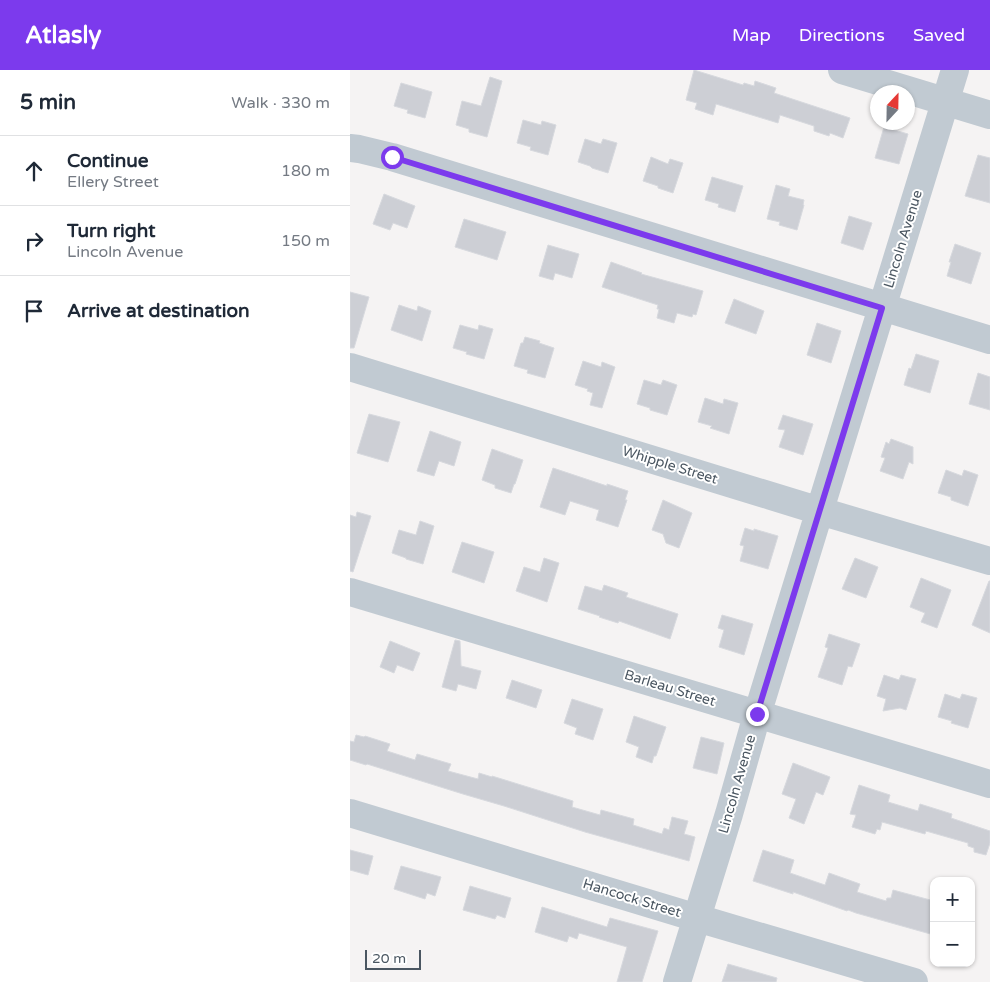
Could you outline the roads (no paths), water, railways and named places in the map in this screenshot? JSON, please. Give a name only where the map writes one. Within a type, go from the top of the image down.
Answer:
[{"type":"street","points":[[842,70],[990,115]]},
{"type":"street","name":"Lincoln Avenue","points":[[677,982],[757,714],[955,70]]},
{"type":"street","points":[[350,148],[392,157],[990,340]]},
{"type":"street","name":"Whipple Street","points":[[350,367],[990,561]]},
{"type":"street","name":"Barleau Street","points":[[350,592],[990,784]]},
{"type":"street","name":"Hancock Street","points":[[350,813],[914,982]]}]
